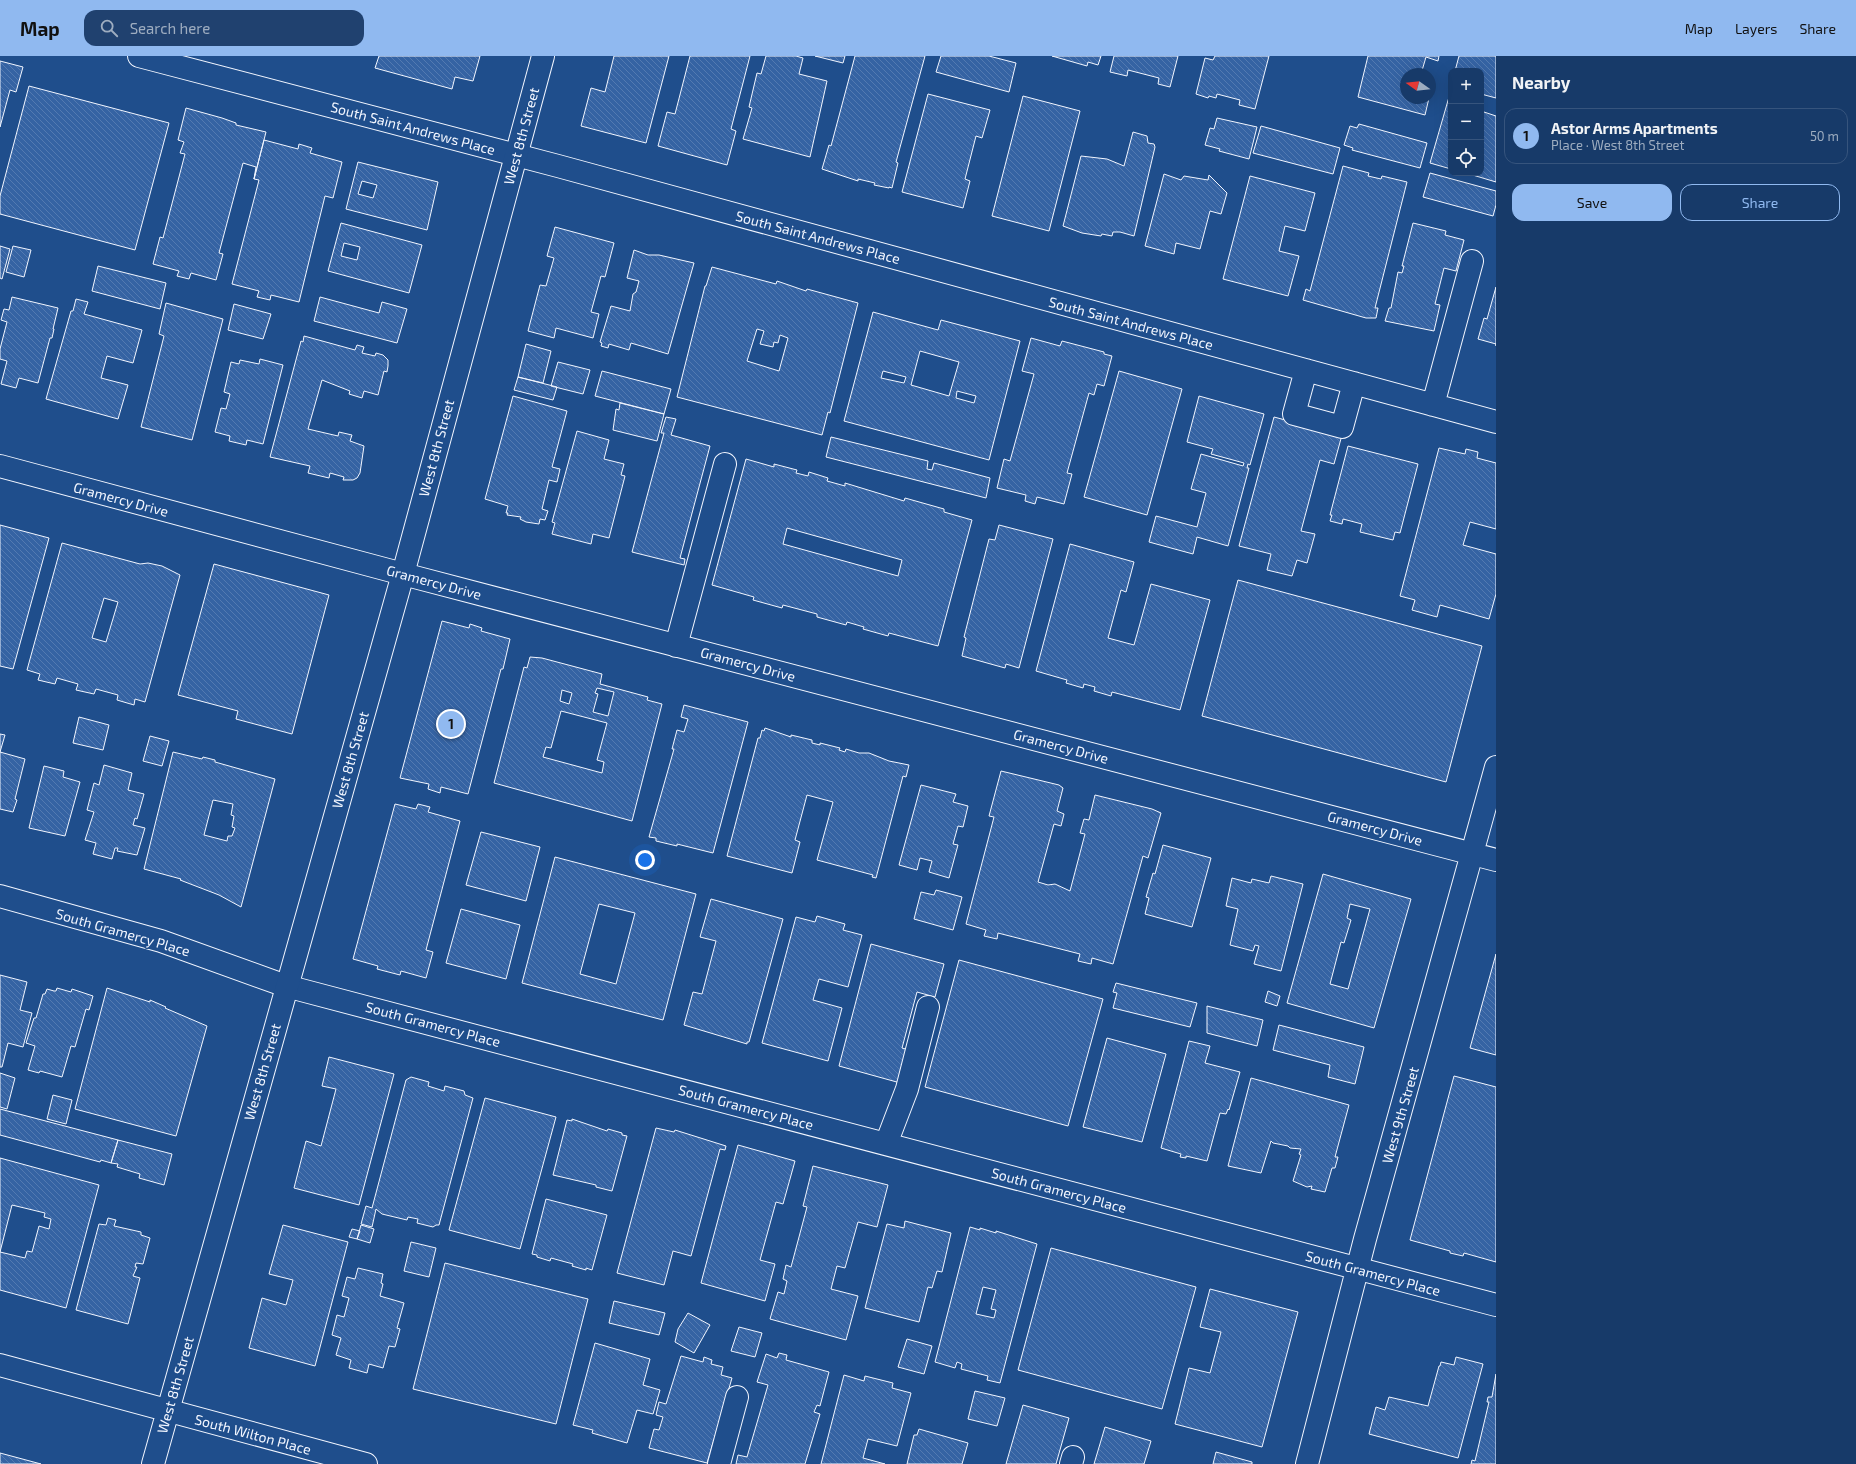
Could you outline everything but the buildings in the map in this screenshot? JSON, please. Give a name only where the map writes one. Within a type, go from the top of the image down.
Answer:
[{"type":"street","name":"South Saint Andrews Place","points":[[139,56],[516,155],[1496,422]]},
{"type":"street","name":"West 8th Street","points":[[153,1464],[286,986],[403,574],[543,56]]},
{"type":"street","points":[[1433,405],[1472,261]]},
{"type":"street","points":[[1306,370],[1294,414],[1342,427],[1354,383]]},
{"type":"street","points":[[676,646],[725,464]]},
{"type":"street","name":"Gramercy Drive","points":[[0,466],[676,646],[1496,860]]},
{"type":"street","name":"West 9th Street","points":[[1307,1464],[1358,1269],[1496,767]]},
{"type":"street","name":"South Gramercy Place","points":[[0,896],[162,941],[286,986],[1496,1305]]},
{"type":"street","points":[[886,1144],[907,1089],[928,1007]]},
{"type":"street","name":"South Wilton Place","points":[[0,1365],[168,1412],[366,1464]]},
{"type":"street","points":[[719,1464],[737,1397]]},
{"type":"place","name":"Astor Arms Apartments","points":[[451,724]]}]
